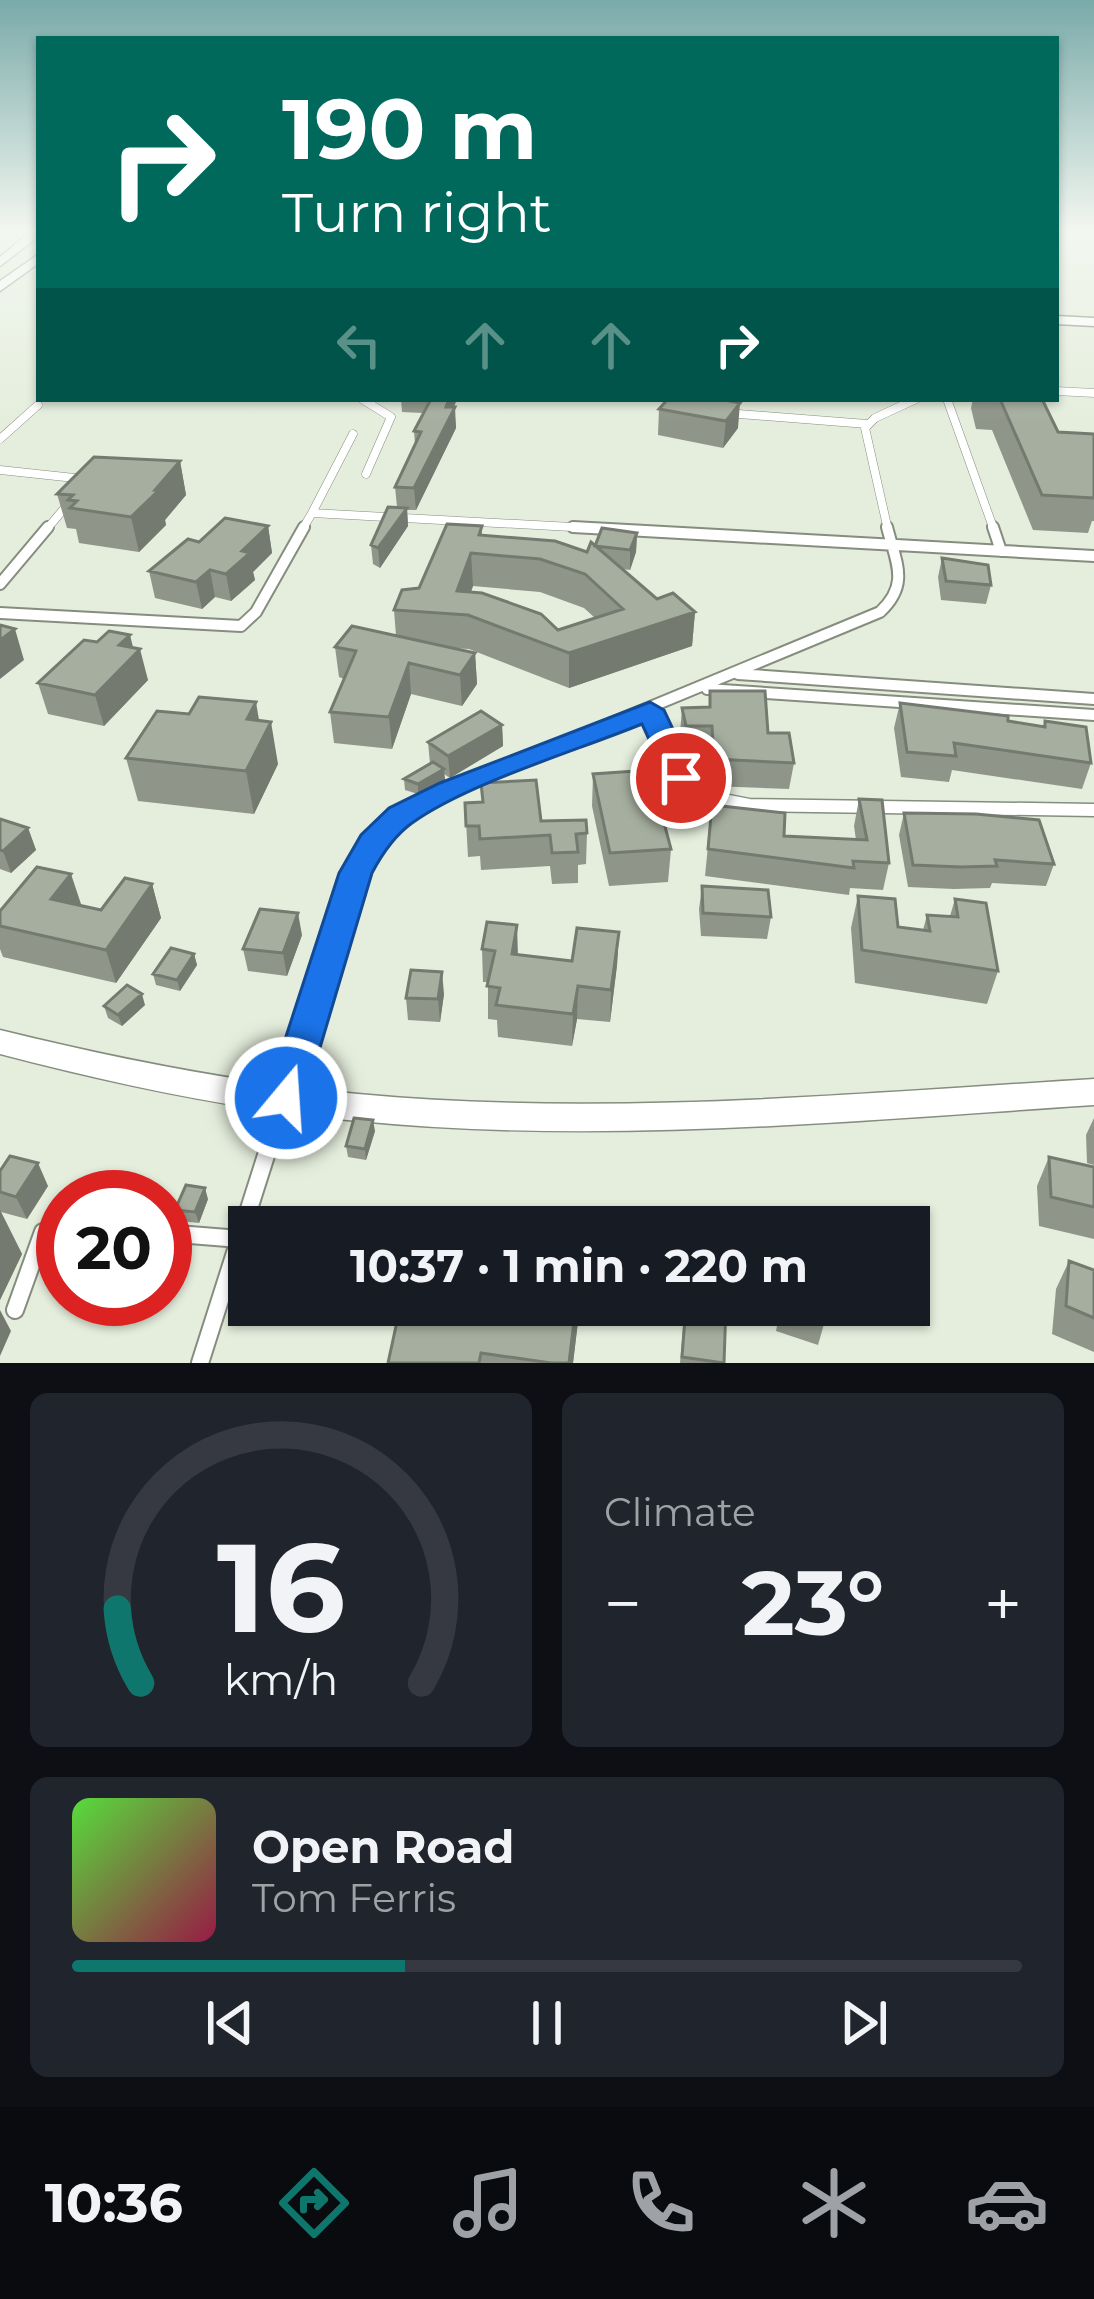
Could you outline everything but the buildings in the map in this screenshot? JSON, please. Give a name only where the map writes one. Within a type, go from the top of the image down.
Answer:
[{"type":"street","points":[[1059,306],[1094,306]]},
{"type":"street","points":[[1059,320],[1094,322]]},
{"type":"street","points":[[0,1042],[87,1065],[286,1098],[412,1112],[716,1115],[1094,1092]]},
{"type":"lane","points":[[1059,391],[1094,393]]},
{"type":"lane","points":[[366,474],[391,417],[367,402]]},
{"type":"lane","points":[[712,412],[867,424],[910,402]]},
{"type":"lane","points":[[948,402],[1001,551]]},
{"type":"lane","points":[[0,439],[38,405]]},
{"type":"lane","points":[[251,1206],[356,873],[372,843],[400,816],[451,790],[880,612],[895,598],[900,583],[867,424]]},
{"type":"lane","points":[[0,613],[241,626],[256,612],[353,434]]},
{"type":"lane","points":[[0,584],[85,479],[4,468]]},
{"type":"lane","points":[[312,513],[1094,556]]},
{"type":"lane","points":[[738,674],[1094,699]]},
{"type":"lane","points":[[704,688],[1094,715]]},
{"type":"lane","points":[[650,710],[688,793],[749,805],[1094,810]]},
{"type":"lane","points":[[192,1235],[228,1238]]},
{"type":"lane","points":[[15,1310],[36,1252]]},
{"type":"lane","points":[[200,1363],[228,1276]]},
{"type":"route","points":[[286,1098],[356,873],[372,843],[400,816],[451,790],[650,710],[681,778]]}]
